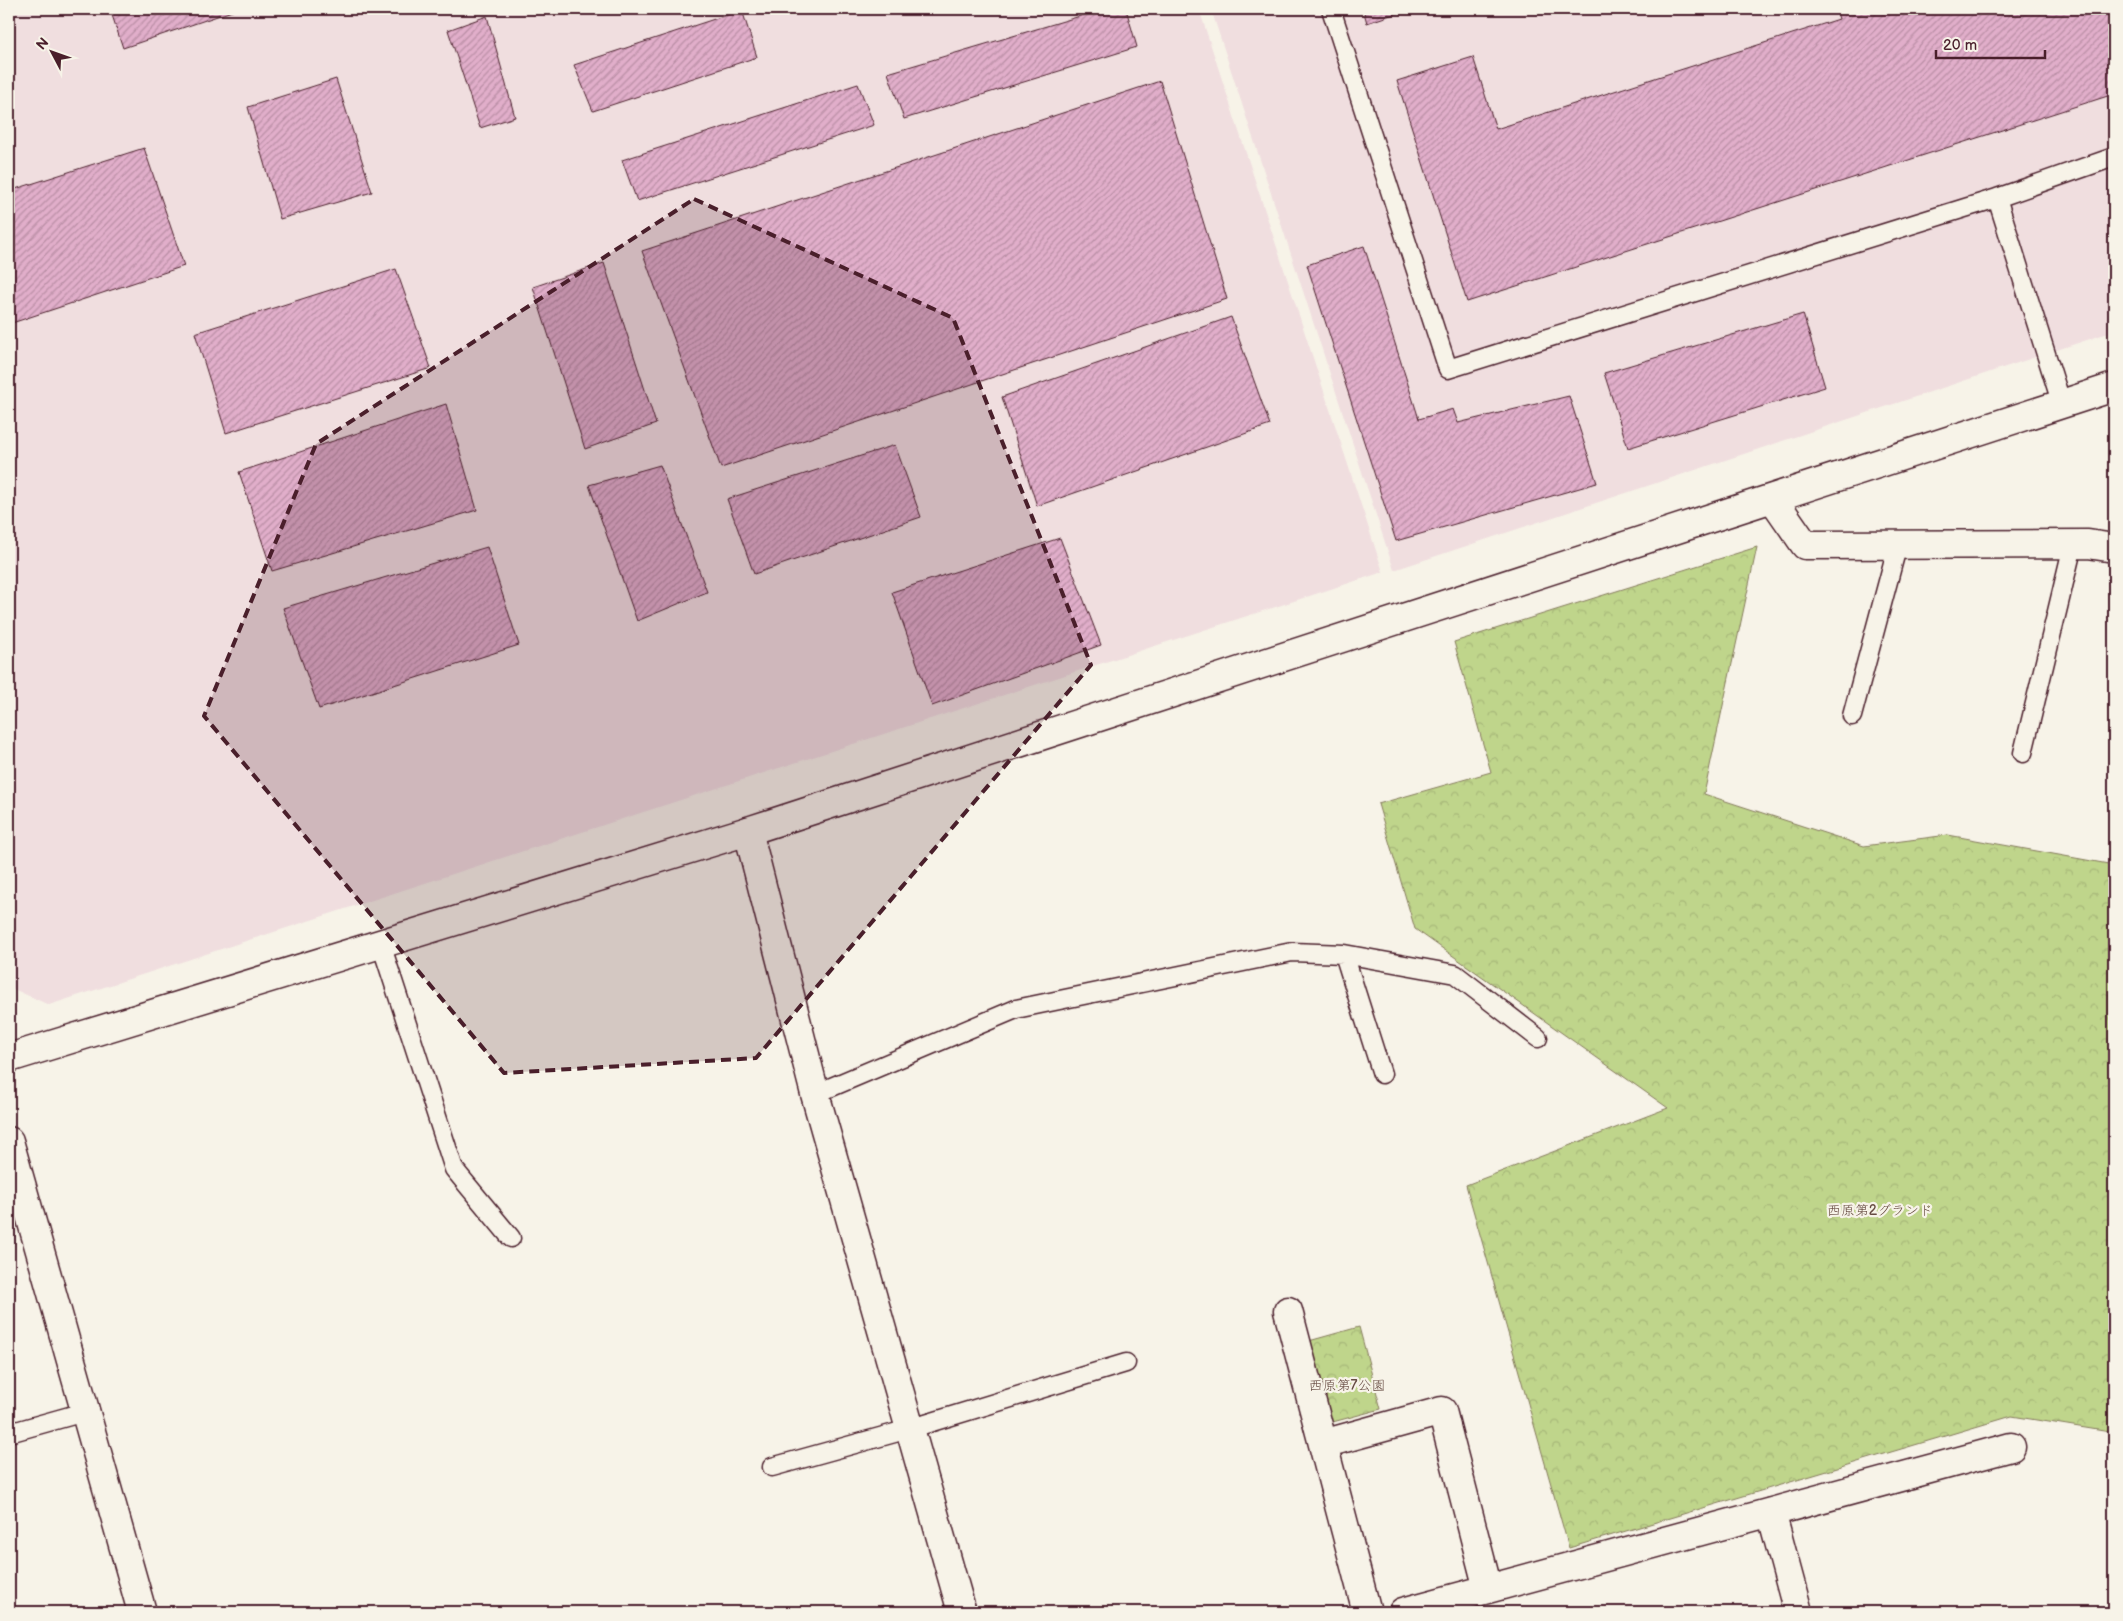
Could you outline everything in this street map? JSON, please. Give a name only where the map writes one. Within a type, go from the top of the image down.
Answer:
[{"type":"street","points":[[9,1058],[748,831],[2114,387]]},
{"type":"street","points":[[1773,499],[1805,544],[2073,545],[2114,548]]},
{"type":"street","points":[[748,831],[815,1094],[962,1612]]},
{"type":"street","points":[[9,1141],[142,1612]]},
{"type":"street","points":[[1288,1311],[1367,1612]]},
{"type":"street","points":[[1323,1444],[1442,1411],[1488,1589]]},
{"type":"street","points":[[1403,1612],[2011,1447]]},
{"type":"street","points":[[1771,1512],[1798,1612]]},
{"type":"lane","points":[[1331,9],[1448,369],[1997,198],[2114,157]]},
{"type":"lane","points":[[1997,198],[2062,405]]},
{"type":"lane","points":[[1852,716],[1898,544]]},
{"type":"lane","points":[[2024,753],[2073,545]]},
{"type":"lane","points":[[381,944],[454,1169],[511,1238]]},
{"type":"lane","points":[[815,1094],[1016,1009],[1292,952],[1344,954],[1455,974],[1538,1038]]},
{"type":"lane","points":[[1344,954],[1382,1074]]},
{"type":"lane","points":[[772,1467],[909,1429],[1126,1363]]},
{"type":"lane","points":[[9,1433],[84,1412]]},
{"type":"highlighted area","points":[[694,199],[953,318],[1091,665],[756,1058],[504,1073],[204,716],[316,444]]},
{"type":"shaded area","points":[[9,9],[1199,9],[1383,572],[49,1005],[9,987]]},
{"type":"shaded area","points":[[1211,9],[2114,9],[2114,331],[1394,570]]},
{"type":"green space","name":"西原第2グランド","points":[[1757,547],[1704,794],[1864,846],[1948,835],[2114,865],[2114,1421],[2110,1432],[2012,1416],[1569,1548],[1466,1185],[1668,1108],[1415,929],[1378,804],[1491,772],[1454,642]]},
{"type":"green space","name":"西原第7公園","points":[[1359,1327],[1381,1409],[1329,1423],[1309,1341]]},
{"type":"building","points":[[110,9],[238,9],[123,48]]},
{"type":"building","points":[[1104,9],[1126,9],[1137,47],[904,119],[888,73]]},
{"type":"building","points":[[1363,9],[1409,9],[1367,23]]},
{"type":"building","points":[[1836,9],[2114,9],[2114,94],[1467,302],[1397,81],[1473,57],[1496,129],[1839,19]]},
{"type":"building","points":[[742,10],[757,57],[593,111],[574,65]]},
{"type":"building","points":[[487,16],[515,117],[480,128],[448,30]]},
{"type":"building","points":[[336,79],[372,192],[280,219],[248,107]]},
{"type":"building","points":[[1160,81],[1227,299],[721,468],[642,251]]},
{"type":"building","points":[[858,84],[874,125],[637,201],[622,160]]},
{"type":"building","points":[[144,148],[184,266],[9,324],[9,191]]},
{"type":"building","points":[[1364,246],[1419,419],[1453,409],[1458,423],[1569,396],[1597,483],[1396,541],[1307,265]]},
{"type":"building","points":[[604,263],[656,424],[585,449],[533,287]]},
{"type":"building","points":[[396,269],[431,368],[226,433],[195,333]]},
{"type":"building","points":[[1803,314],[1825,387],[1628,448],[1604,373]]},
{"type":"building","points":[[1231,317],[1270,425],[1037,506],[1002,397]]},
{"type":"building","points":[[446,404],[477,510],[272,571],[239,472]]},
{"type":"building","points":[[895,445],[921,517],[754,574],[727,499]]},
{"type":"building","points":[[660,465],[707,592],[637,621],[589,485]]},
{"type":"building","points":[[1060,538],[1101,645],[932,706],[892,592]]},
{"type":"building","points":[[487,547],[519,645],[319,709],[283,608]]}]
